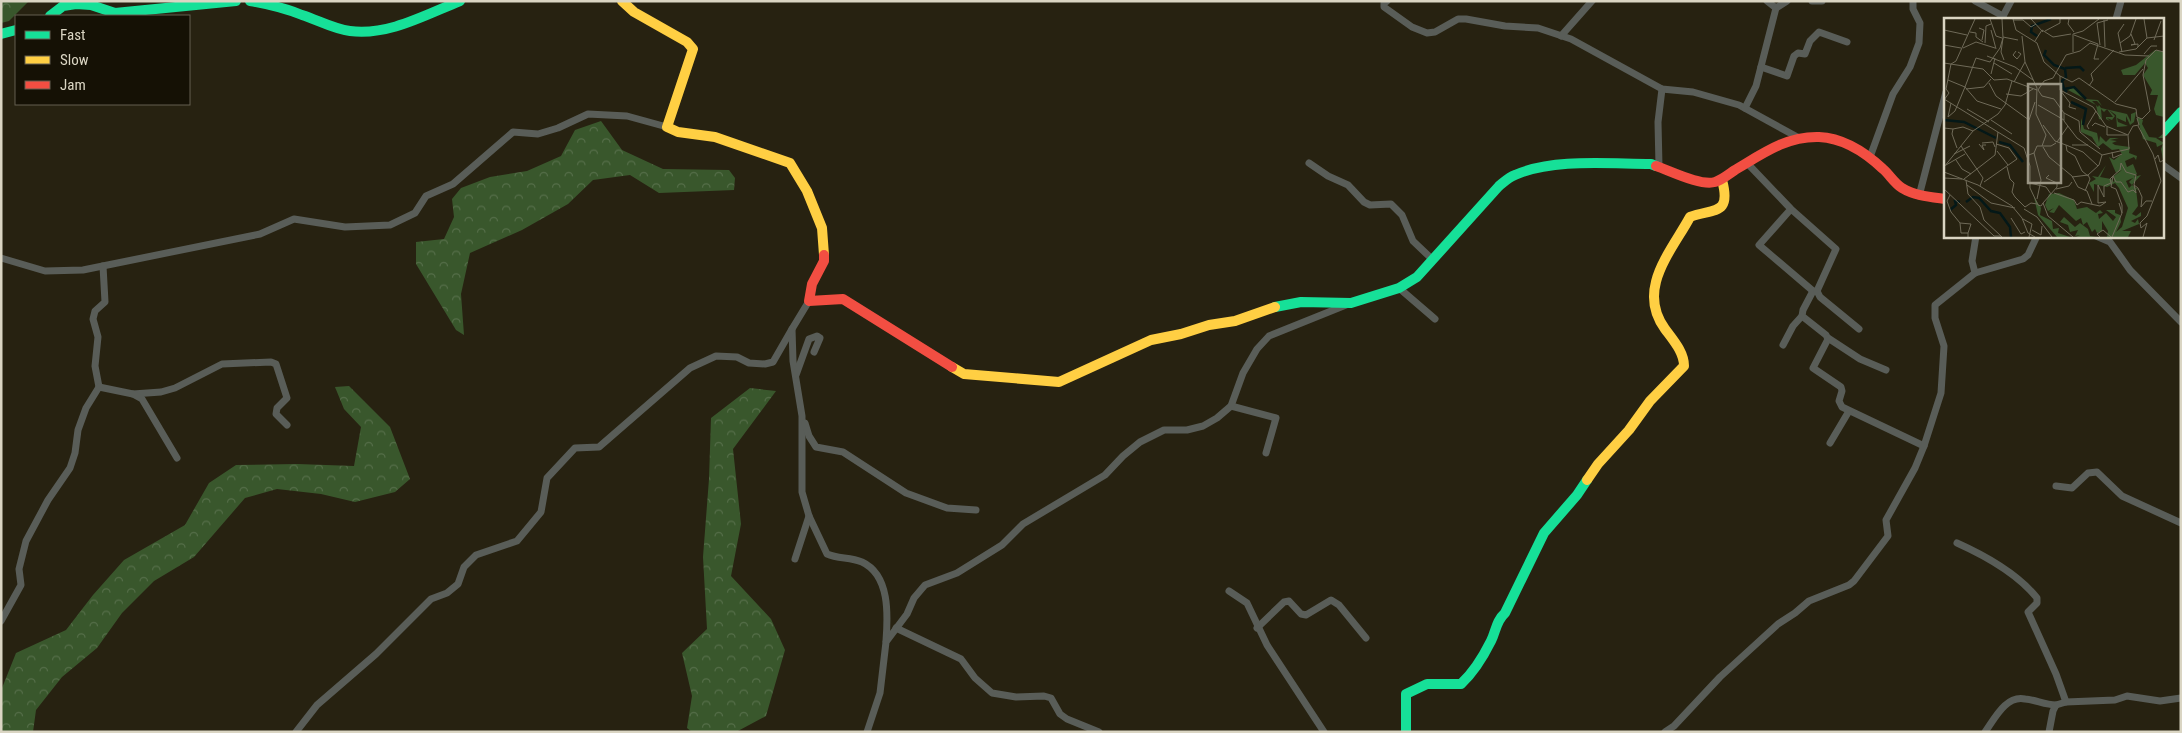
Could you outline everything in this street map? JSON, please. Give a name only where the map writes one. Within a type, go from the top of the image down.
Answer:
[{"type":"street","points":[[51,15],[63,6],[76,4],[91,5],[116,13],[236,1]]},
{"type":"street","points":[[250,1],[294,11],[350,31],[378,31],[394,27],[460,1]]},
{"type":"street","points":[[622,1],[634,12],[687,42],[693,49],[667,127]]},
{"type":"street","points":[[1387,1],[1384,3],[1384,7],[1412,28],[1422,32],[1430,33],[1458,19],[1466,18],[1505,26],[1538,28],[1571,39],[1662,88],[1693,92],[1745,108],[1800,139]]},
{"type":"street","points":[[1561,36],[1592,1]]},
{"type":"street","points":[[1767,1],[1776,8]]},
{"type":"street","points":[[1745,108],[1756,86],[1776,8],[1786,1]]},
{"type":"street","points":[[1812,1],[1822,1]]},
{"type":"street","points":[[1870,157],[1893,94],[1910,66],[1919,42],[1920,23],[1913,9],[1913,1]]},
{"type":"street","points":[[1976,1],[2002,17],[2011,1]]},
{"type":"street","points":[[2116,18],[2121,1]]},
{"type":"street","points":[[1,34],[15,30]]},
{"type":"street","points":[[1761,67],[1787,76],[1794,56],[1798,53],[1805,54],[1810,42],[1819,32],[1847,42]]},
{"type":"street","points":[[1660,166],[1658,122],[1662,88]]},
{"type":"street","points":[[1919,196],[1944,100]]},
{"type":"street","points":[[2164,131],[2181,112]]},
{"type":"street","points":[[1,258],[45,271],[83,270],[260,234],[294,219],[345,227],[390,225],[415,212],[426,196],[453,184],[513,132],[538,134],[558,128],[588,114],[627,116],[678,132],[715,138],[790,163],[807,191],[822,228],[824,261],[812,284],[809,301],[773,362],[765,364],[749,363],[738,357],[716,356],[690,368],[599,447],[575,448],[547,478],[541,512],[517,541],[476,555],[464,567],[458,584],[447,593],[431,599],[376,654],[317,705],[296,732]]},
{"type":"street","points":[[886,642],[907,614],[914,598],[925,585],[957,574],[1002,546],[1023,524],[1105,474],[1140,442],[1164,430],[1186,430],[1204,426],[1217,418],[1231,406],[1243,372],[1257,349],[1269,336],[1351,303],[1399,288],[1417,277],[1499,186],[1514,175],[1542,167],[1563,164],[1651,164],[1706,183],[1722,180],[1781,143],[1823,136],[1853,147],[1870,157],[1882,167],[1892,180],[1919,196],[1944,199]]},
{"type":"street","points":[[1309,163],[1328,176],[1348,185],[1364,202],[1370,205],[1391,204],[1402,215],[1413,241],[1433,260]]},
{"type":"street","points":[[1748,164],[1790,209],[1836,249],[1815,291],[1803,310],[1802,316],[1793,326],[1784,345]]},
{"type":"street","points":[[2164,166],[2181,178]]},
{"type":"street","points":[[1406,732],[1408,721],[1405,710],[1406,694],[1415,686],[1436,682],[1461,684],[1475,671],[1491,641],[1499,617],[1505,613],[1544,533],[1576,495],[1598,464],[1629,430],[1650,400],[1684,366],[1685,360],[1656,315],[1654,306],[1660,267],[1679,239],[1690,218],[1693,215],[1710,213],[1718,208],[1724,200],[1726,194],[1722,180]]},
{"type":"street","points":[[1790,209],[1759,245],[1859,330]]},
{"type":"street","points":[[1976,238],[1972,261],[1976,273]]},
{"type":"street","points":[[1665,732],[1674,726],[1720,677],[1778,624],[1795,613],[1809,600],[1849,585],[1860,575],[1888,536],[1886,520],[1915,468],[1924,446],[1943,381],[1944,346],[1935,318],[1935,305],[1976,273],[2023,259],[2028,255],[2036,238]]},
{"type":"street","points":[[2101,238],[2110,242],[2130,270],[2181,322]]},
{"type":"street","points":[[1,621],[21,585],[19,569],[26,540],[48,500],[70,468],[75,453],[78,430],[86,408],[99,387],[95,366],[98,337],[93,319],[95,310],[105,302],[103,266]]},
{"type":"street","points":[[1399,288],[1435,319]]},
{"type":"street","points":[[809,301],[843,299],[964,374],[1059,382],[1151,340],[1181,334],[1209,325],[1235,321],[1280,305],[1301,302],[1351,303]]},
{"type":"street","points":[[1802,316],[1828,338],[1860,359],[1886,370]]},
{"type":"street","points":[[792,329],[802,416],[802,492],[809,516],[827,554],[864,563],[877,574],[887,606],[886,642],[880,693],[867,732]]},
{"type":"street","points":[[796,376],[809,339],[817,336],[820,338],[814,352]]},
{"type":"street","points":[[1828,338],[1813,368],[1840,387],[1840,404],[1849,411],[1924,446]]},
{"type":"street","points":[[99,387],[133,394],[155,393],[175,388],[222,364],[271,362],[276,364],[287,398],[277,408],[276,414],[287,425]]},
{"type":"street","points":[[133,394],[142,399],[177,458]]},
{"type":"street","points":[[1231,406],[1276,418],[1266,453]]},
{"type":"street","points":[[1830,443],[1849,411]]},
{"type":"street","points":[[802,416],[809,436],[816,447],[843,452],[906,493],[946,508],[976,510]]},
{"type":"street","points":[[2056,486],[2072,488],[2088,473],[2094,471],[2122,496],[2181,523]]},
{"type":"street","points":[[795,559],[809,516]]},
{"type":"street","points":[[1957,543],[1996,564],[2029,588],[2037,598],[2037,603],[2028,612],[2056,674],[2066,702]]},
{"type":"street","points":[[1229,591],[1247,603],[1257,628],[1294,689],[1324,732]]},
{"type":"street","points":[[1257,628],[1284,602],[1289,601],[1301,614],[1306,615],[1331,600],[1339,605],[1366,638]]},
{"type":"street","points":[[896,628],[961,659],[975,678],[992,693],[1016,697],[1044,696],[1051,698],[1060,714],[1067,720],[1099,732]]},
{"type":"street","points":[[1985,732],[2003,707],[2014,699],[2025,699],[2056,705],[2066,702],[2108,700],[2127,696],[2160,701],[2181,698]]},
{"type":"street","points":[[2049,732],[2056,705]]},
{"type":"green space","points":[[1,1],[29,1],[9,21],[1,23]]},
{"type":"green space","points":[[601,121],[622,150],[663,169],[729,170],[735,178],[734,190],[659,193],[630,175],[593,180],[568,204],[522,230],[470,253],[461,294],[464,335],[456,330],[416,264],[416,242],[444,239],[454,217],[452,199],[461,188],[490,177],[527,171],[561,156],[575,130]]},
{"type":"green space","points":[[349,386],[390,427],[410,479],[395,492],[355,502],[321,494],[277,489],[245,498],[194,557],[154,581],[122,613],[97,648],[62,677],[36,710],[33,732],[1,732],[2,688],[16,653],[66,630],[93,595],[124,560],[185,525],[209,483],[236,465],[297,464],[354,466],[361,427],[344,409],[335,387]]},
{"type":"green space","points":[[750,388],[776,391],[733,449],[741,524],[731,576],[771,619],[785,650],[766,716],[736,732],[692,732],[687,728],[692,696],[682,653],[707,629],[703,557],[709,479],[711,418]]},
{"type":"traffic: fast","points":[[51,15],[63,6],[76,4],[91,5],[115,13],[236,1]]},
{"type":"traffic: fast","points":[[250,1],[289,10],[338,28],[364,32],[406,23],[460,1]]},
{"type":"traffic: fast","points":[[1,34],[15,30]]},
{"type":"traffic: fast","points":[[2164,131],[2181,112]]},
{"type":"traffic: fast","points":[[1275,307],[1301,302],[1351,303],[1399,288],[1417,277],[1499,186],[1515,175],[1547,166],[1564,164],[1651,164],[1656,166]]},
{"type":"traffic: fast","points":[[1406,732],[1406,694],[1427,684],[1461,684],[1470,674],[1488,647],[1498,623],[1505,613],[1544,533],[1577,495],[1587,480]]},
{"type":"traffic: slow","points":[[622,1],[634,12],[687,42],[693,49],[667,127],[678,132],[715,137],[790,163],[807,191],[822,228],[824,255]]},
{"type":"traffic: slow","points":[[1587,480],[1598,464],[1629,430],[1650,401],[1684,366],[1680,351],[1657,314],[1654,300],[1655,285],[1666,257],[1690,217],[1718,209],[1722,206],[1724,200],[1722,180]]},
{"type":"traffic: slow","points":[[952,367],[964,374],[1059,382],[1151,340],[1181,334],[1209,325],[1235,321],[1275,307]]},
{"type":"traffic: jam","points":[[1656,166],[1694,180],[1709,183],[1723,178],[1765,152],[1785,143],[1807,137],[1828,138],[1845,143],[1862,152],[1907,191],[1923,196],[1944,199]]},
{"type":"traffic: jam","points":[[824,255],[824,261],[812,284],[809,301],[843,299],[952,367]]}]
